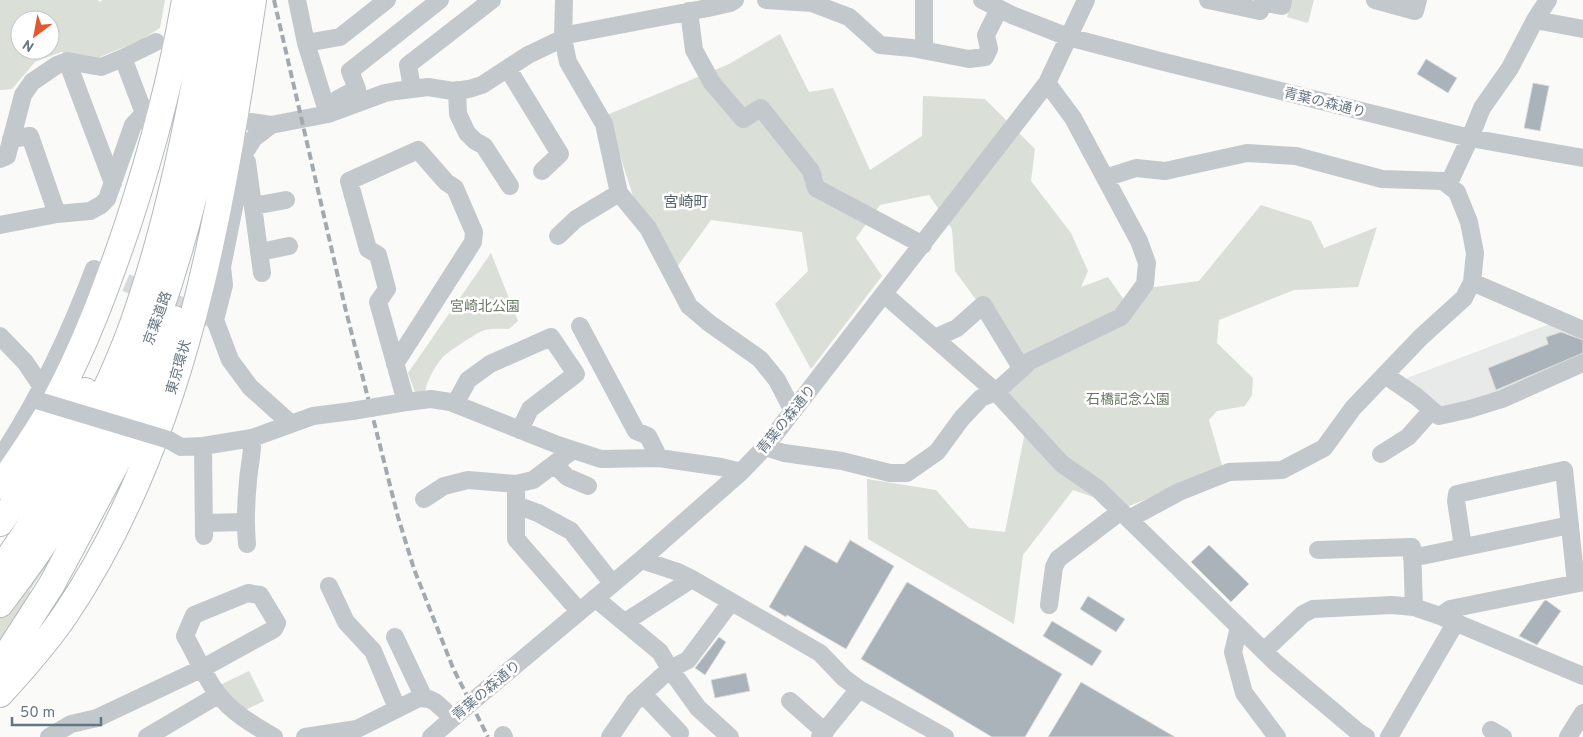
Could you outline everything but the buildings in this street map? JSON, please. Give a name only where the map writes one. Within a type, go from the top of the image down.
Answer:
[{"type":"highway","points":[[0,486],[54,403],[92,325],[114,266],[148,163],[178,40],[184,0]]},
{"type":"highway","name":"京葉道路","points":[[0,569],[36,517],[95,412],[133,324],[154,260],[177,170],[210,0]]},
{"type":"highway","name":"京葉道路","points":[[0,604],[43,546],[101,448],[128,392],[158,316],[176,263],[206,140],[222,58],[229,0]]},
{"type":"highway","name":"東京環状","points":[[0,694],[52,633],[88,578],[119,522],[157,431],[181,358],[212,235],[224,177],[253,0]]},
{"type":"highway","points":[[0,665],[52,584],[127,443],[145,404],[160,363],[192,248],[203,199],[223,80],[222,58]]},
{"type":"highway","points":[[0,523],[43,463],[71,419],[102,359],[140,276],[154,260]]},
{"type":"street","points":[[297,0],[306,43],[328,114]]},
{"type":"street","points":[[306,43],[340,37],[386,0]]},
{"type":"street","points":[[338,99],[357,89],[350,72],[440,0]]},
{"type":"street","points":[[412,88],[408,65],[492,0]]},
{"type":"street","points":[[564,0],[563,38],[568,62],[604,124],[620,193],[648,228],[689,306],[709,324],[760,359],[777,380],[793,412]]},
{"type":"street","points":[[251,122],[272,125],[328,114],[385,93],[412,88],[428,87],[457,90],[482,85],[528,55],[581,31],[730,3],[735,0]]},
{"type":"street","points":[[766,0],[813,1],[849,17],[880,44],[969,59],[985,57],[989,49],[986,35],[999,9]]},
{"type":"street","points":[[924,0],[924,50]]},
{"type":"street","name":"青葉の森通り","points":[[982,0],[1025,21],[1068,36],[1160,61],[1470,138],[1583,158]]},
{"type":"street","points":[[1068,36],[1086,0]]},
{"type":"street","points":[[1208,0],[1260,11],[1263,2],[1282,6],[1283,0]]},
{"type":"street","points":[[1375,0],[1415,11],[1418,0]]},
{"type":"street","points":[[1448,185],[1482,108],[1510,68],[1545,2]]},
{"type":"street","points":[[689,11],[694,50],[712,83],[743,119],[761,108],[811,171],[816,188],[923,244]]},
{"type":"street","points":[[1535,20],[1583,29]]},
{"type":"street","name":"青葉の森通り","points":[[431,737],[579,610],[641,560],[741,472],[765,447],[1048,83],[1068,36]]},
{"type":"street","points":[[0,159],[7,156],[9,128],[23,94],[32,82],[57,65],[67,61],[100,67],[156,42]]},
{"type":"street","points":[[0,225],[57,214],[90,211],[106,199],[133,125],[148,111],[123,58]]},
{"type":"street","points":[[67,61],[113,183]]},
{"type":"street","points":[[508,69],[560,154],[542,171]]},
{"type":"street","points":[[765,447],[784,453],[842,461],[890,473],[907,473],[937,452],[962,418],[981,398],[996,392],[1030,362],[1121,318],[1144,284],[1147,263],[1073,118],[1048,83]]},
{"type":"street","points":[[457,90],[458,114],[467,133],[484,146],[510,186]]},
{"type":"street","points":[[272,125],[254,138],[245,152],[222,266],[224,285],[215,320],[230,360],[250,387],[290,423]]},
{"type":"street","points":[[9,128],[30,136],[57,214]]},
{"type":"street","points":[[395,364],[473,242],[474,232],[455,188],[446,182],[418,150],[349,181],[368,249],[378,255],[387,289],[378,302],[395,364],[406,402]]},
{"type":"street","points":[[245,152],[262,273]]},
{"type":"street","points":[[1049,605],[1054,566],[1058,559],[1125,515],[1229,472],[1282,470],[1324,448],[1353,408],[1464,298],[1472,282],[1475,253],[1469,222],[1458,192],[1443,181],[1382,179],[1296,156],[1247,153],[1165,171],[1136,168],[1105,178]]},
{"type":"street","points":[[558,236],[576,218],[620,193]]},
{"type":"street","points":[[254,206],[286,200]]},
{"type":"street","points":[[260,252],[289,246]]},
{"type":"street","points":[[0,458],[39,393],[64,346],[94,269]]},
{"type":"street","points":[[1472,282],[1583,330]]},
{"type":"street","points":[[884,294],[996,392],[1062,464],[1097,488],[1283,669],[1366,737]]},
{"type":"street","points":[[935,338],[957,328],[983,306],[1022,369]]},
{"type":"street","points":[[580,326],[636,431],[648,436],[659,458]]},
{"type":"street","points":[[0,336],[25,362],[39,393],[169,440],[181,447],[203,446],[252,438],[313,416],[431,399],[455,404],[601,459],[659,458],[721,467],[741,472]]},
{"type":"street","points":[[455,404],[468,380],[490,364],[551,337],[576,374],[530,409],[520,430]]},
{"type":"street","points":[[1385,375],[1417,397],[1439,416],[1502,399],[1583,363]]},
{"type":"street","points":[[1381,454],[1408,437],[1432,410]]},
{"type":"street","points":[[247,544],[245,522],[252,438]]},
{"type":"street","points":[[203,446],[204,530],[245,522]]},
{"type":"street","points":[[424,499],[444,486],[468,480],[516,484],[533,480],[573,450]]},
{"type":"street","points":[[554,464],[568,477],[588,486]]},
{"type":"street","points":[[1389,737],[1448,619],[1450,609],[1580,582],[1570,525],[1564,470],[1457,494],[1456,501],[1463,547]]},
{"type":"street","points":[[516,484],[516,539],[579,610]]},
{"type":"street","points":[[516,505],[538,513],[571,531],[612,583]]},
{"type":"street","points":[[1412,558],[1570,525]]},
{"type":"street","points":[[1318,550],[1412,547],[1414,607]]},
{"type":"street","points":[[641,560],[678,572],[692,579],[820,653],[844,678],[859,689],[944,737]]},
{"type":"street","points":[[625,622],[692,579]]},
{"type":"street","points":[[329,586],[346,622],[374,651],[397,708]]},
{"type":"street","points":[[49,737],[71,724],[97,718],[203,668],[274,629],[277,623],[260,595],[248,593],[194,615],[185,636],[203,668],[218,694],[243,718],[274,737]]},
{"type":"street","points":[[595,598],[660,652],[698,708],[719,734]]},
{"type":"street","points":[[612,736],[634,702],[670,669],[688,660],[731,602]]},
{"type":"street","points":[[1264,651],[1303,614],[1313,609],[1392,605],[1414,607],[1448,619],[1583,676]]},
{"type":"street","points":[[1239,627],[1234,652],[1244,693],[1277,737]]},
{"type":"street","points":[[395,636],[424,698]]},
{"type":"street","points":[[790,702],[822,734],[859,689]]},
{"type":"street","points":[[147,737],[218,694]]},
{"type":"street","points":[[643,694],[680,733]]},
{"type":"street","points":[[305,737],[357,729],[412,700],[424,698],[436,702],[453,718]]},
{"type":"street","points":[[1572,736],[1583,713]]},
{"type":"shaded area","points":[[1555,322],[1583,335],[1583,358],[1503,394],[1442,410],[1399,381]]},
{"type":"green space","points":[[0,0],[98,0],[99,2],[103,0],[165,0],[160,28],[139,41],[95,59],[60,52],[60,10],[10,10],[10,60],[40,60],[35,62],[12,89],[0,90]]},
{"type":"green space","points":[[1291,0],[1314,0],[1308,23],[1287,17]]},
{"type":"green space","name":"石橋記念公園","points":[[780,34],[809,92],[833,88],[870,170],[922,136],[923,96],[985,99],[1035,149],[1031,181],[1071,233],[1088,271],[1081,287],[1108,277],[1131,310],[1147,288],[1199,281],[1261,205],[1311,221],[1324,248],[1377,227],[1358,287],[1294,290],[1219,320],[1217,343],[1253,378],[1252,395],[1245,406],[1217,411],[1209,420],[1223,469],[1124,508],[1073,490],[1023,555],[1014,624],[868,539],[867,479],[936,490],[969,528],[1005,532],[1024,437],[1008,390],[1023,364],[955,271],[952,229],[929,195],[880,205],[856,238],[882,276],[811,369],[775,304],[808,271],[802,232],[711,220],[677,267],[633,196],[607,115],[729,64]]},
{"type":"green space","name":"宮崎北公園","points":[[491,253],[518,321],[509,329],[482,331],[450,351],[434,370],[427,385],[425,395],[416,395],[408,373]]},
{"type":"green space","points":[[149,374],[50,561],[30,590],[30,593],[0,641],[0,618]]},
{"type":"green space","points":[[249,671],[264,701],[241,712],[218,686]]},
{"type":"tunnel","points":[[101,272],[215,320]]},
{"type":"railway","points":[[274,0],[345,307],[398,517],[414,569],[453,668],[488,737]]},
{"type":"district","name":"宮崎町","points":[[686,202]]}]
